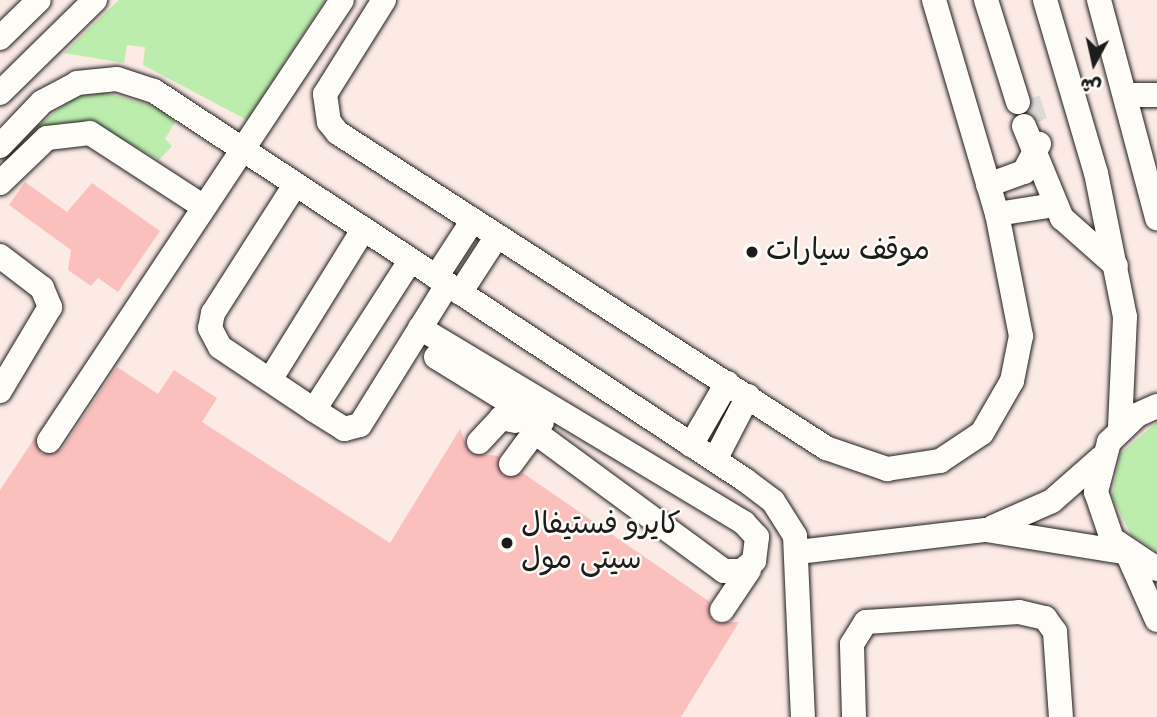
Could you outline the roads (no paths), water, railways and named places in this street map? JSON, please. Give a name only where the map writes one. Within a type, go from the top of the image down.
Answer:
[{"type":"street","points":[[0,38],[39,0]]},
{"type":"street","points":[[0,93],[94,0]]},
{"type":"street","points":[[49,440],[342,0]]},
{"type":"street","points":[[384,0],[331,80],[325,101],[329,122],[497,236],[826,448],[869,466],[923,466],[971,443],[1003,402],[1021,336],[997,214],[934,0]]},
{"type":"street","points":[[986,0],[1023,100],[998,0]]},
{"type":"street","points":[[1045,0],[1116,266],[1127,353],[1120,428]]},
{"type":"street","points":[[1100,1],[1128,95],[1157,218]]},
{"type":"street","points":[[0,146],[59,90],[117,79],[155,91],[773,500],[798,552],[803,717]]},
{"type":"street","points":[[1128,95],[1157,94]]},
{"type":"street","points":[[1030,124],[1055,205],[1073,232],[1116,266]]},
{"type":"street","points":[[0,183],[47,138],[90,133],[204,208]]},
{"type":"street","points":[[988,185],[1017,177],[1038,156]]},
{"type":"street","points":[[295,185],[210,321],[220,347],[344,429],[360,425],[448,285],[473,220]]},
{"type":"street","points":[[997,214],[1055,205]]},
{"type":"street","points":[[270,380],[363,230]]},
{"type":"street","points":[[448,285],[497,236]]},
{"type":"street","points":[[0,256],[42,288],[50,307],[0,391]]},
{"type":"street","points":[[314,410],[410,261]]},
{"type":"street","points":[[416,335],[744,523],[757,537],[754,561],[741,571],[724,570],[416,335]]},
{"type":"street","points":[[691,445],[727,383]]},
{"type":"street","points":[[715,460],[748,396]]},
{"type":"street","points":[[985,530],[1052,501],[1101,458],[1120,428],[1157,406]]},
{"type":"street","points":[[479,442],[501,418],[516,421]]},
{"type":"street","points":[[511,464],[543,430]]},
{"type":"street","points":[[543,430],[744,537]]},
{"type":"street","points":[[1101,458],[1098,508],[1126,553],[1157,620]]},
{"type":"street","points":[[798,552],[985,530],[1126,553],[1157,569]]},
{"type":"street","points":[[722,610],[749,570]]},
{"type":"street","points":[[854,717],[852,644],[866,622],[1019,612],[1037,614],[1055,632],[1061,717]]},
{"type":"tunnel","points":[[1028,99],[1036,123]]},
{"type":"place","name":"موقف سيارات","points":[[752,252]]},
{"type":"place","name":"كايرو فستيفال سيتى مول","points":[[507,543]]}]
